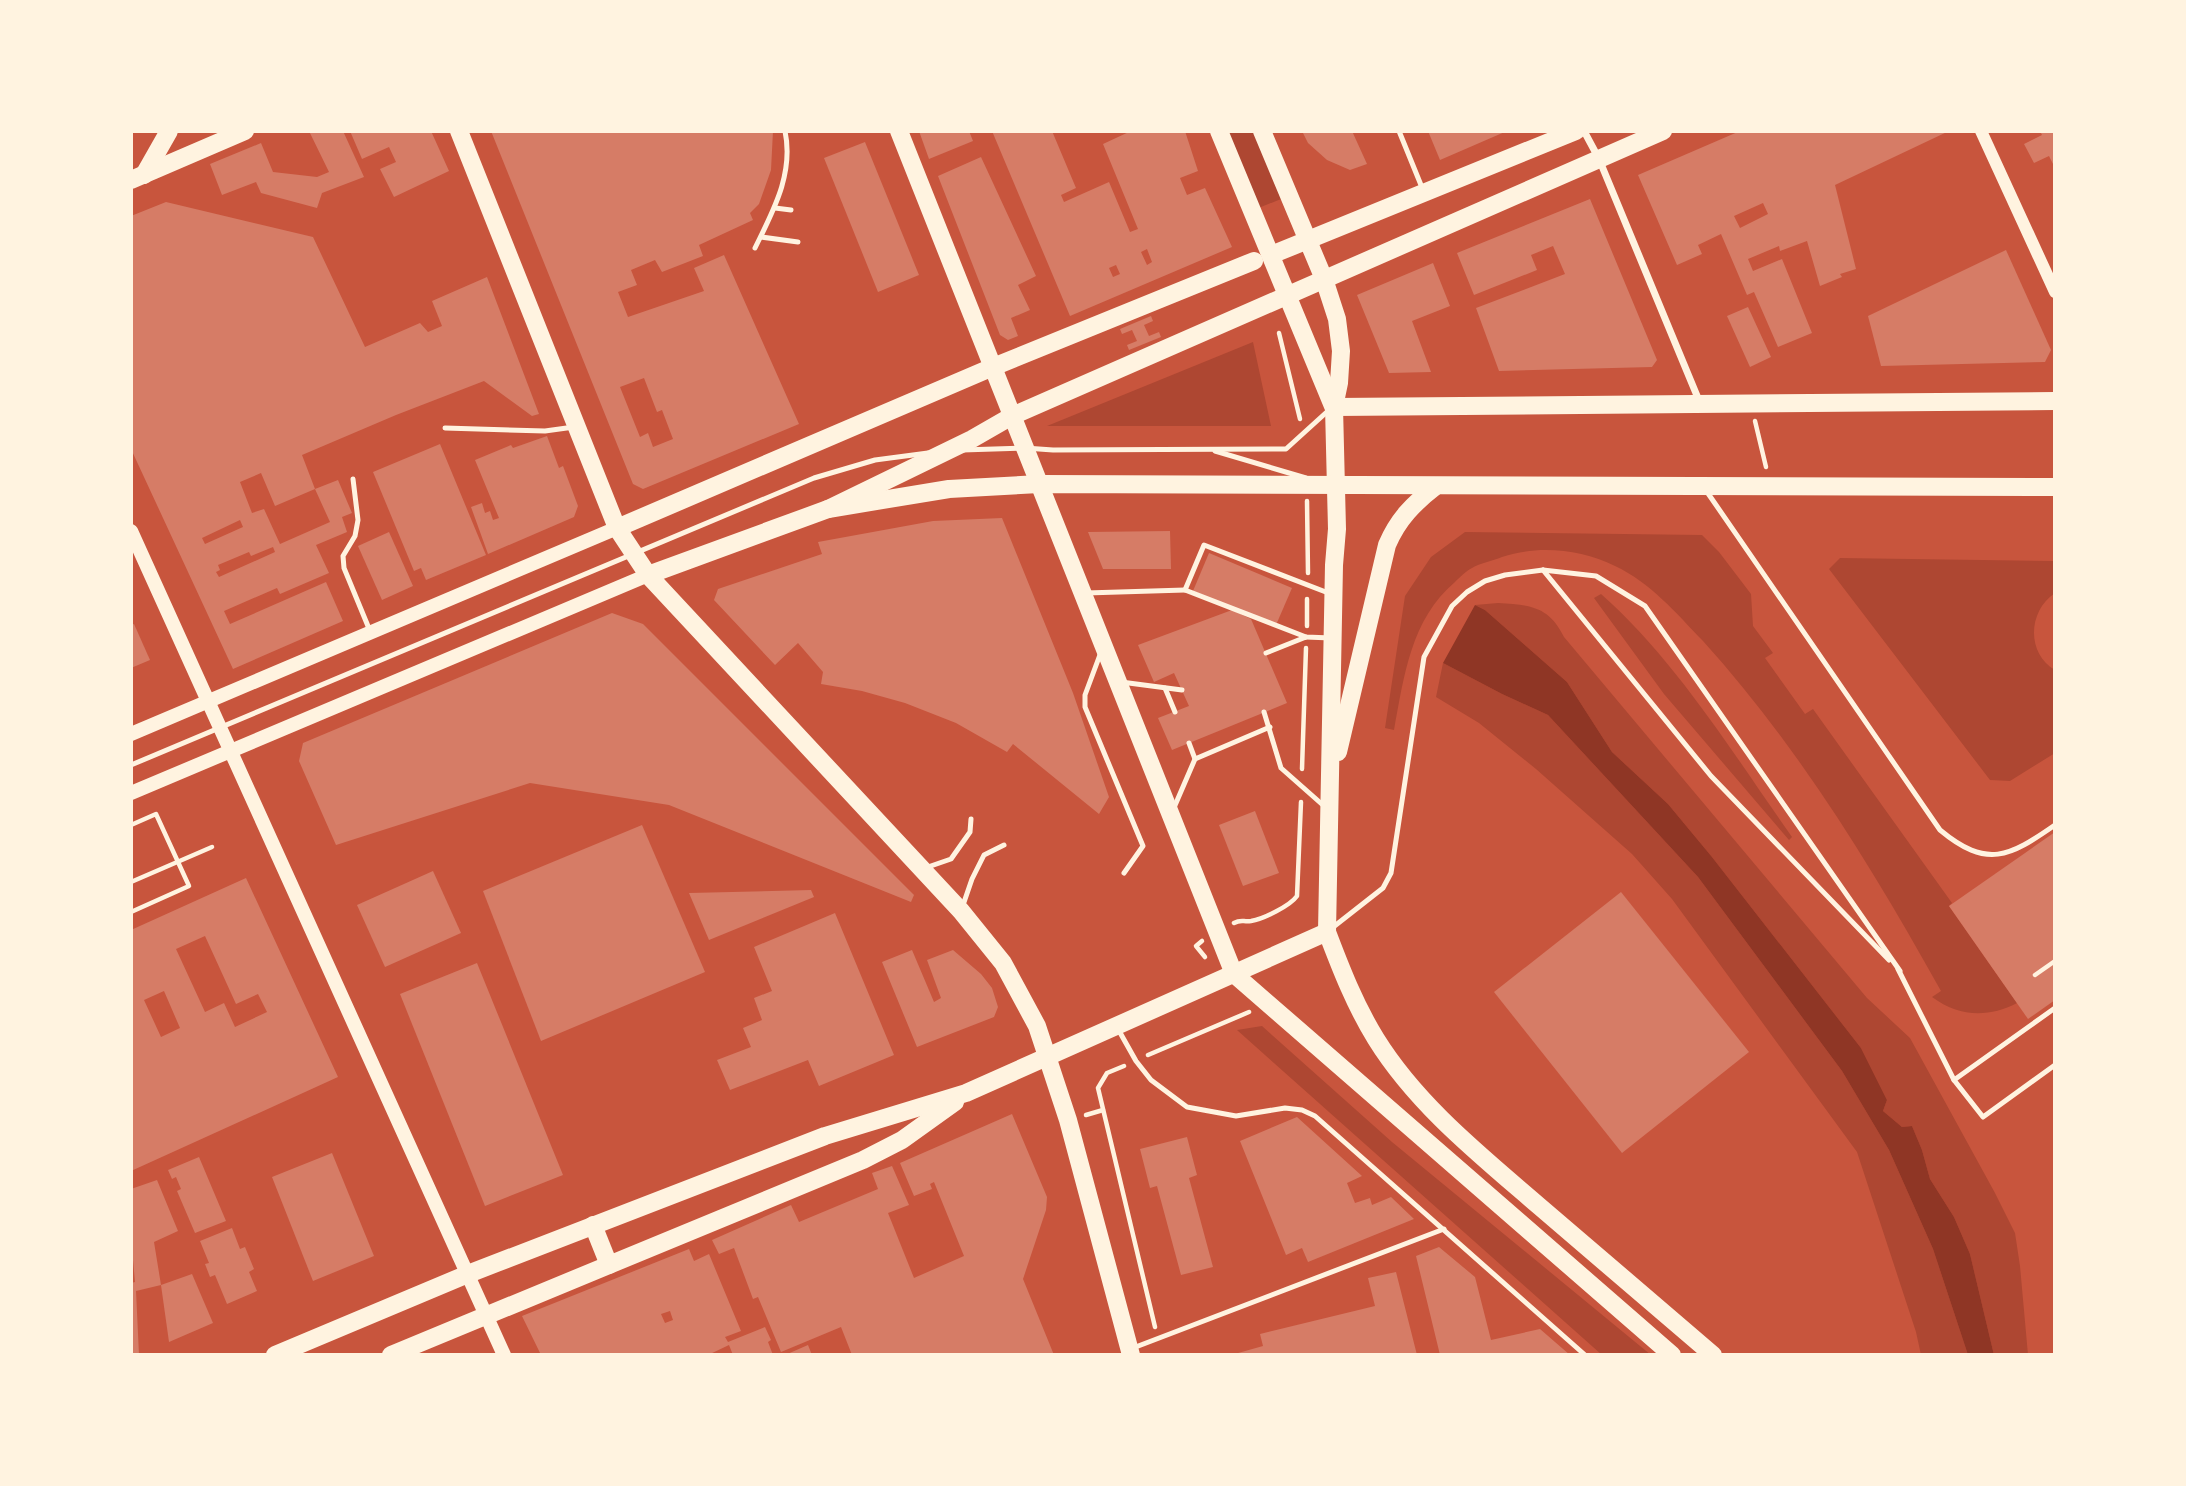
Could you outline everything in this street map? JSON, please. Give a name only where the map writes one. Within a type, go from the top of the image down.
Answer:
[{"type":"main road","points":[[138,178],[169,131]]},
{"type":"main road","points":[[138,178],[245,131]]},
{"type":"main road","points":[[459,131],[617,528],[648,575],[923,868],[1003,963],[1037,1026],[1048,1057],[1068,1120],[1130,1352]]},
{"type":"main road","points":[[899,131],[1234,974],[1672,1355]]},
{"type":"main road","points":[[1219,131],[1262,258],[1288,295],[1334,407]]},
{"type":"main road","points":[[1262,131],[1324,279],[1337,320],[1341,351],[1334,407],[1337,529],[1332,638],[1327,932],[1364,1019],[1392,1062],[1432,1108],[1484,1158],[1713,1355]]},
{"type":"main road","points":[[131,734],[993,367],[1576,131]]},
{"type":"main road","points":[[131,793],[648,575],[828,509],[1012,416],[1663,131]]},
{"type":"main road","points":[[1334,407],[2055,401]]},
{"type":"main road","points":[[828,509],[949,489],[1039,484],[2055,487]]},
{"type":"main road","points":[[1329,788],[1387,545],[1403,516],[1436,486]]},
{"type":"main road","points":[[131,531],[504,1355]]},
{"type":"main road","points":[[275,1355],[309,1347],[468,1274],[825,1136],[966,1093],[1327,932]]},
{"type":"main road","points":[[391,1355],[863,1160],[902,1140],[966,1093]]},
{"type":"main road","points":[[593,1225],[609,1265]]},
{"type":"street","points":[[1584,131],[1599,159],[1700,403]]},
{"type":"street","points":[[1981,131],[2055,292]]},
{"type":"lane","points":[[755,248],[775,208],[785,180],[788,158],[785,131]]},
{"type":"lane","points":[[1399,131],[1424,193]]},
{"type":"lane","points":[[775,208],[791,211]]},
{"type":"lane","points":[[761,237],[798,242]]},
{"type":"lane","points":[[131,765],[843,468],[887,458],[947,451],[1025,448],[1286,449],[1334,407]]},
{"type":"lane","points":[[445,428],[545,432],[577,427]]},
{"type":"lane","points":[[1209,449],[1336,486]]},
{"type":"lane","points":[[354,479],[358,520],[355,536],[343,556],[344,568],[371,634]]},
{"type":"lane","points":[[1703,487],[1940,830],[1960,847],[1985,854],[2006,853],[2026,845],[2055,825]]},
{"type":"lane","points":[[1185,590],[1204,545],[1334,595]]},
{"type":"lane","points":[[1327,932],[1383,888],[1391,873],[1424,657],[1452,606],[1467,592],[1485,581],[1505,575],[1543,570],[1596,576],[1645,606],[1900,971],[1954,1080],[1983,1117],[2055,1065]]},
{"type":"lane","points":[[1543,570],[1711,776],[1900,971]]},
{"type":"lane","points":[[1083,593],[1185,590],[1306,636],[1332,638]]},
{"type":"lane","points":[[1266,653],[1306,636]]},
{"type":"lane","points":[[1104,645],[1085,695],[1085,707],[1143,846],[1124,873]]},
{"type":"lane","points":[[1118,682],[1182,690]]},
{"type":"lane","points":[[1164,688],[1175,712]]},
{"type":"lane","points":[[1264,712],[1281,768],[1329,810]]},
{"type":"lane","points":[[1171,814],[1195,758],[1270,727]]},
{"type":"lane","points":[[1189,743],[1195,758]]},
{"type":"lane","points":[[923,868],[951,859],[970,832],[971,819]]},
{"type":"lane","points":[[961,911],[984,855],[1004,845]]},
{"type":"lane","points":[[1954,1080],[2055,1008]]},
{"type":"lane","points":[[1117,1026],[1136,1061],[1151,1080],[1187,1107],[1236,1116],[1285,1108],[1301,1110],[1315,1116],[1585,1355]]},
{"type":"lane","points":[[1130,1352],[1158,1338],[1444,1229]]},
{"type":"path","points":[[1279,332],[1303,433]]},
{"type":"path","points":[[1750,403],[1770,487]]},
{"type":"path","points":[[1240,919],[1250,921],[1292,905],[1297,896],[1308,585],[1307,499]]},
{"type":"path","points":[[131,825],[156,814],[189,886],[131,912]]},
{"type":"path","points":[[131,882],[212,847]]},
{"type":"path","points":[[2035,975],[2055,961]]},
{"type":"path","points":[[1158,1338],[1098,1088],[1107,1073],[1250,1012]]},
{"type":"shaded area","points":[[1224,131],[1259,131],[1286,197],[1256,209]]},
{"type":"shaded area","points":[[1253,342],[1271,426],[1047,426]]},
{"type":"shaded area","points":[[1465,532],[1702,535],[1719,552],[1751,594],[1753,626],[1773,653],[1765,658],[1805,714],[1813,709],[1952,903],[1949,906],[2017,1003],[1995,1011],[1974,1013],[1942,1004],[1932,997],[1941,991],[1861,854],[1771,723],[1738,681],[1673,609],[1640,581],[1602,560],[1559,551],[1530,551],[1482,563],[1468,571],[1440,597],[1428,613],[1406,669],[1394,730],[1385,728],[1405,596],[1431,557]]},
{"type":"shaded area","points":[[1840,558],[2055,561],[2055,593],[2040,610],[2034,632],[2039,653],[2055,670],[2055,753],[2010,781],[1990,780],[1829,569]]},
{"type":"shaded area","points":[[1601,594],[1679,678],[1792,837],[1789,840],[1664,694],[1594,598]]},
{"type":"shaded area","points":[[1498,603],[1529,606],[1552,619],[1564,637],[1867,998],[1910,1038],[2015,1233],[2028,1355],[1994,1355],[1970,1254],[1954,1217],[1930,1179],[1912,1126],[1902,1127],[1883,1111],[1887,1100],[1861,1048],[1668,804],[1612,752],[1567,682],[1485,610],[1475,605]]},
{"type":"shaded area","points":[[1475,605],[1485,610],[1567,682],[1612,752],[1668,804],[1861,1048],[1887,1100],[1883,1111],[1902,1127],[1912,1126],[1930,1179],[1954,1217],[1970,1254],[1994,1355],[1968,1355],[1933,1249],[1889,1150],[1842,1071],[1698,877],[1548,715],[1443,663]]},
{"type":"shaded area","points":[[1443,663],[1548,715],[1698,877],[1842,1071],[1889,1150],[1933,1249],[1968,1355],[1921,1355],[1916,1332],[1857,1152],[1672,899],[1632,854],[1536,769],[1479,723],[1436,697]]},
{"type":"shaded area","points":[[1262,1026],[1392,1142],[1651,1355],[1602,1355],[1237,1030]]},
{"type":"building","points":[[309,131],[343,131],[364,177],[322,193],[317,208],[261,193],[256,182],[222,195],[210,164],[261,143],[273,172],[317,177],[329,172]]},
{"type":"building","points":[[350,131],[431,131],[449,171],[394,197],[380,169],[396,162],[389,147],[362,159]]},
{"type":"building","points":[[491,131],[773,131],[771,170],[759,204],[750,213],[753,220],[699,245],[703,256],[662,272],[655,260],[631,270],[637,285],[618,292],[628,317],[704,291],[694,268],[724,255],[799,424],[643,489],[633,484]],"holes":[[[644,378],[657,412],[662,410],[673,439],[653,447],[648,433],[640,437],[620,387]]]},
{"type":"building","points":[[919,131],[969,131],[973,141],[929,159]]},
{"type":"building","points":[[992,131],[1052,131],[1076,188],[1061,195],[1064,202],[1109,182],[1130,232],[1138,229],[1103,144],[1131,131],[1185,131],[1198,171],[1180,178],[1187,195],[1205,188],[1232,247],[1070,316]],"holes":[[[1147,249],[1152,262],[1147,265],[1141,252]],[[1116,265],[1120,274],[1113,277],[1109,268]]]},
{"type":"building","points":[[1302,131],[1352,131],[1367,164],[1350,170],[1327,160],[1308,143]]},
{"type":"building","points":[[1428,131],[1507,131],[1440,160]]},
{"type":"building","points":[[1740,131],[1949,131],[1835,185],[1856,269],[1840,274],[1842,277],[1820,286],[1807,241],[1780,251],[1779,246],[1748,259],[1753,271],[1782,259],[1812,333],[1778,347],[1754,292],[1747,295],[1721,234],[1698,245],[1702,254],[1677,265],[1638,175]],"holes":[[[1763,203],[1768,214],[1740,228],[1734,216]]]},
{"type":"building","points":[[2040,131],[2055,131],[2055,168],[2049,156],[2034,163],[2024,144],[2042,135]]},
{"type":"building","points":[[865,142],[919,275],[878,292],[824,158]]},
{"type":"building","points":[[981,157],[1036,276],[1018,285],[1030,310],[1011,318],[1018,336],[1008,340],[1000,335],[938,176]]},
{"type":"building","points":[[1590,199],[1657,360],[1652,367],[1499,371],[1476,308],[1565,274],[1553,246],[1531,255],[1537,270],[1474,295],[1457,253]]},
{"type":"building","points":[[166,202],[313,237],[365,347],[420,323],[428,332],[442,326],[432,301],[487,277],[539,414],[532,416],[484,381],[302,455],[315,489],[338,480],[352,513],[342,517],[347,532],[316,545],[329,573],[280,594],[277,588],[224,611],[230,624],[326,582],[343,621],[233,669],[131,449],[131,216]],"holes":[[[261,473],[275,506],[315,489],[330,522],[280,544],[264,509],[252,513],[240,482]],[[240,520],[243,527],[205,544],[202,538]],[[273,547],[275,552],[219,577],[216,572],[220,570],[218,565],[249,552],[251,556]]]},
{"type":"building","points":[[2006,250],[2051,350],[2045,362],[1881,366],[1868,316]]},
{"type":"building","points":[[1433,263],[1450,306],[1412,321],[1431,372],[1389,373],[1357,295]]},
{"type":"building","points":[[1748,307],[1771,357],[1750,367],[1727,316]]},
{"type":"building","points":[[1151,316],[1153,321],[1144,325],[1149,336],[1159,332],[1161,337],[1129,350],[1127,345],[1137,341],[1132,330],[1122,334],[1120,329]]},
{"type":"building","points":[[547,436],[559,468],[563,466],[578,506],[574,517],[488,554],[471,507],[482,503],[485,513],[490,511],[493,520],[499,518],[475,460],[511,445],[513,448]]},
{"type":"building","points":[[440,444],[486,555],[426,580],[421,568],[414,571],[373,472]]},
{"type":"building","points":[[1002,518],[1073,693],[1109,797],[1099,814],[1013,744],[1007,752],[956,723],[905,703],[862,691],[821,684],[823,672],[798,643],[775,665],[714,600],[718,589],[822,554],[818,542],[933,521]]},
{"type":"building","points":[[1170,531],[1171,569],[1103,569],[1088,532]]},
{"type":"building","points":[[389,532],[413,586],[382,600],[358,546]]},
{"type":"building","points":[[1209,553],[1292,588],[1276,625],[1193,591]]},
{"type":"building","points":[[1232,610],[1251,619],[1287,703],[1172,750],[1158,718],[1189,706],[1174,673],[1154,682],[1138,645]]},
{"type":"building","points":[[612,613],[643,624],[914,895],[911,902],[669,805],[530,783],[336,845],[299,761],[303,743]]},
{"type":"building","points":[[134,624],[150,660],[131,668],[131,625]]},
{"type":"building","points":[[1255,811],[1279,873],[1243,886],[1219,825]]},
{"type":"building","points":[[642,825],[705,972],[541,1041],[483,891]]},
{"type":"building","points":[[2055,832],[2055,1000],[2028,1019],[1949,906]]},
{"type":"building","points":[[433,871],[461,933],[385,967],[357,905]]},
{"type":"building","points":[[246,878],[338,1077],[131,1171],[131,930]],"holes":[[[205,936],[236,1004],[258,994],[267,1012],[235,1027],[224,1003],[205,1012],[176,949]],[[164,991],[180,1028],[161,1037],[144,1000]]]},
{"type":"building","points":[[811,890],[814,897],[709,940],[689,893]]},
{"type":"building","points":[[1621,892],[1749,1052],[1622,1153],[1494,992]]},
{"type":"building","points":[[835,913],[894,1055],[819,1086],[808,1060],[730,1090],[717,1060],[751,1047],[743,1028],[762,1020],[754,998],[772,991],[754,947]]},
{"type":"building","points":[[912,950],[934,1002],[941,998],[927,960],[953,950],[981,974],[992,988],[998,1007],[994,1017],[917,1047],[882,962]]},
{"type":"building","points":[[477,963],[563,1175],[485,1206],[400,994]]},
{"type":"building","points":[[1012,1114],[1047,1197],[1046,1210],[1023,1279],[1054,1355],[852,1355],[841,1327],[781,1352],[758,1297],[753,1299],[734,1248],[719,1254],[712,1240],[791,1205],[799,1222],[878,1189],[872,1173],[892,1166],[909,1205],[888,1213],[914,1278],[964,1256],[934,1182],[930,1184],[932,1189],[914,1196],[900,1163]]},
{"type":"building","points":[[1297,1117],[1362,1176],[1347,1183],[1355,1203],[1370,1198],[1372,1205],[1391,1197],[1414,1219],[1308,1262],[1302,1248],[1286,1255],[1240,1141]]},
{"type":"building","points":[[1187,1137],[1197,1175],[1189,1178],[1213,1267],[1181,1275],[1157,1186],[1150,1188],[1140,1149]]},
{"type":"building","points":[[332,1153],[374,1256],[313,1281],[272,1177]]},
{"type":"building","points":[[199,1157],[226,1221],[195,1233],[177,1191],[181,1189],[176,1177],[172,1179],[168,1170]]},
{"type":"building","points":[[157,1180],[178,1231],[154,1242],[161,1285],[136,1291],[139,1355],[131,1355],[131,1283],[135,1282],[131,1238],[131,1189]]},
{"type":"building","points":[[232,1228],[240,1249],[245,1247],[254,1269],[249,1272],[257,1291],[227,1304],[215,1275],[210,1277],[205,1264],[209,1263],[200,1241]]},
{"type":"building","points":[[1439,1247],[1475,1277],[1491,1340],[1540,1329],[1570,1355],[1440,1355],[1416,1256]]},
{"type":"building","points":[[689,1249],[694,1261],[709,1254],[741,1331],[725,1337],[728,1342],[765,1327],[771,1340],[768,1342],[773,1355],[733,1355],[729,1345],[708,1355],[541,1355],[522,1316]],"holes":[[[670,1311],[673,1320],[665,1323],[661,1314]]]},
{"type":"building","points":[[1396,1272],[1417,1355],[1231,1355],[1263,1346],[1260,1334],[1375,1306],[1368,1278]]},
{"type":"building","points":[[192,1274],[213,1323],[169,1342],[161,1285]]},
{"type":"building","points":[[808,1345],[812,1355],[785,1355]]}]
